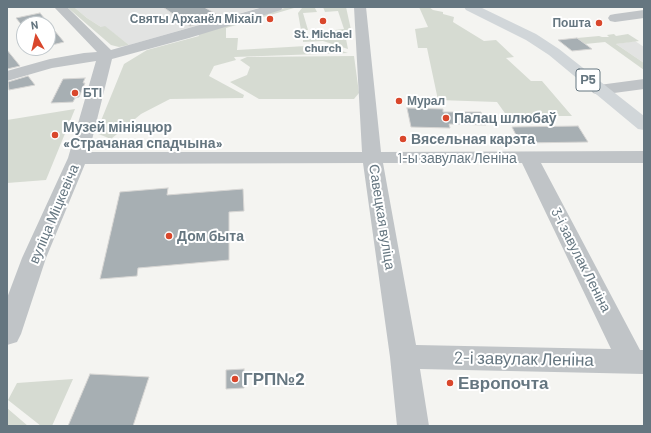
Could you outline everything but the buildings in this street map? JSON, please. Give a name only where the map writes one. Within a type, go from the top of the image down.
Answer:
[{"type":"main road","name":"Р5","points":[[470,7],[532,37],[554,52],[644,125]]},
{"type":"street","points":[[60,7],[103,49],[105,56]]},
{"type":"street","points":[[7,76],[50,64],[84,57],[105,56],[184,35],[277,7]]},
{"type":"street","name":"Савецкая вуліца","points":[[360,7],[372,158],[404,357],[413,426]]},
{"type":"street","points":[[615,18],[644,14]]},
{"type":"street","name":"вуліца Міцкевіча","points":[[7,334],[34,258],[78,158],[105,56]]},
{"type":"street","points":[[599,90],[644,84]]},
{"type":"street","name":"1-ы завулак Леніна","points":[[78,158],[644,157]]},
{"type":"street","name":"3-і завулак Леніна","points":[[529,158],[638,362]]},
{"type":"street","name":"2-і завулак Леніна","points":[[404,357],[638,362]]},
{"type":"shaded area","points":[[67,7],[74,7],[101,27],[105,26],[129,45],[119,47],[111,45]]},
{"type":"shaded area","points":[[74,7],[262,7],[129,45],[105,27],[101,27],[87,18]]},
{"type":"shaded area","points":[[288,7],[294,8],[226,28],[226,38],[238,38],[237,50],[323,45],[348,53],[234,57],[236,60],[214,66],[209,76],[244,95],[243,98],[170,99],[141,114],[111,139],[96,133],[124,64],[147,50],[199,36],[198,34]]},
{"type":"shaded area","points":[[323,7],[346,7],[353,39],[346,39],[348,49],[323,41],[303,42],[303,40],[321,38],[321,36],[332,37],[336,34],[335,30],[344,29],[338,11],[325,12]]},
{"type":"shaded area","points":[[419,7],[429,7],[433,10],[443,12],[443,14],[454,17],[453,22],[484,41],[496,40],[514,57],[506,58],[531,81],[542,81],[572,116],[507,116],[497,102],[438,100],[427,48],[418,48],[415,29],[428,27]]},
{"type":"shaded area","points":[[302,8],[315,8],[317,12],[303,13],[308,30],[301,30],[298,13]]},
{"type":"shaded area","points":[[614,34],[616,36],[628,34],[639,41],[616,44],[644,63],[644,70],[605,42],[585,44],[577,38],[599,36],[609,37],[607,35]]},
{"type":"shaded area","points":[[635,41],[644,47],[644,63],[616,44]]},
{"type":"shaded area","points":[[354,56],[359,93],[354,99],[259,99],[230,82],[247,75],[250,67],[240,60],[247,57]]},
{"type":"shaded area","points":[[75,109],[46,180],[7,183],[7,120]]},
{"type":"shaded area","points":[[73,379],[52,426],[41,426],[8,400],[17,383]]},
{"type":"shaded area","points":[[7,408],[28,426],[7,426]]},
{"type":"place","name":"Святы Арханёл Міхаіл","points":[[270,19]]},
{"type":"place","name":"St. Michael church","points":[[323,21]]},
{"type":"place","name":"Пошта","points":[[599,23]]},
{"type":"place","name":"БТІ","points":[[75,93]]},
{"type":"place","name":"Мурал","points":[[399,101]]},
{"type":"place","name":"Палац шлюбаў","points":[[446,118]]},
{"type":"place","name":"Музей мініяцюр «Страчаная спадчына»","points":[[55,135]]},
{"type":"place","name":"Вясельная карэта","points":[[403,139]]},
{"type":"place","name":"Дом быта","points":[[169,236]]},
{"type":"place","name":"ГРП№2","points":[[235,379]]},
{"type":"place","name":"Европочта","points":[[450,383]]}]
